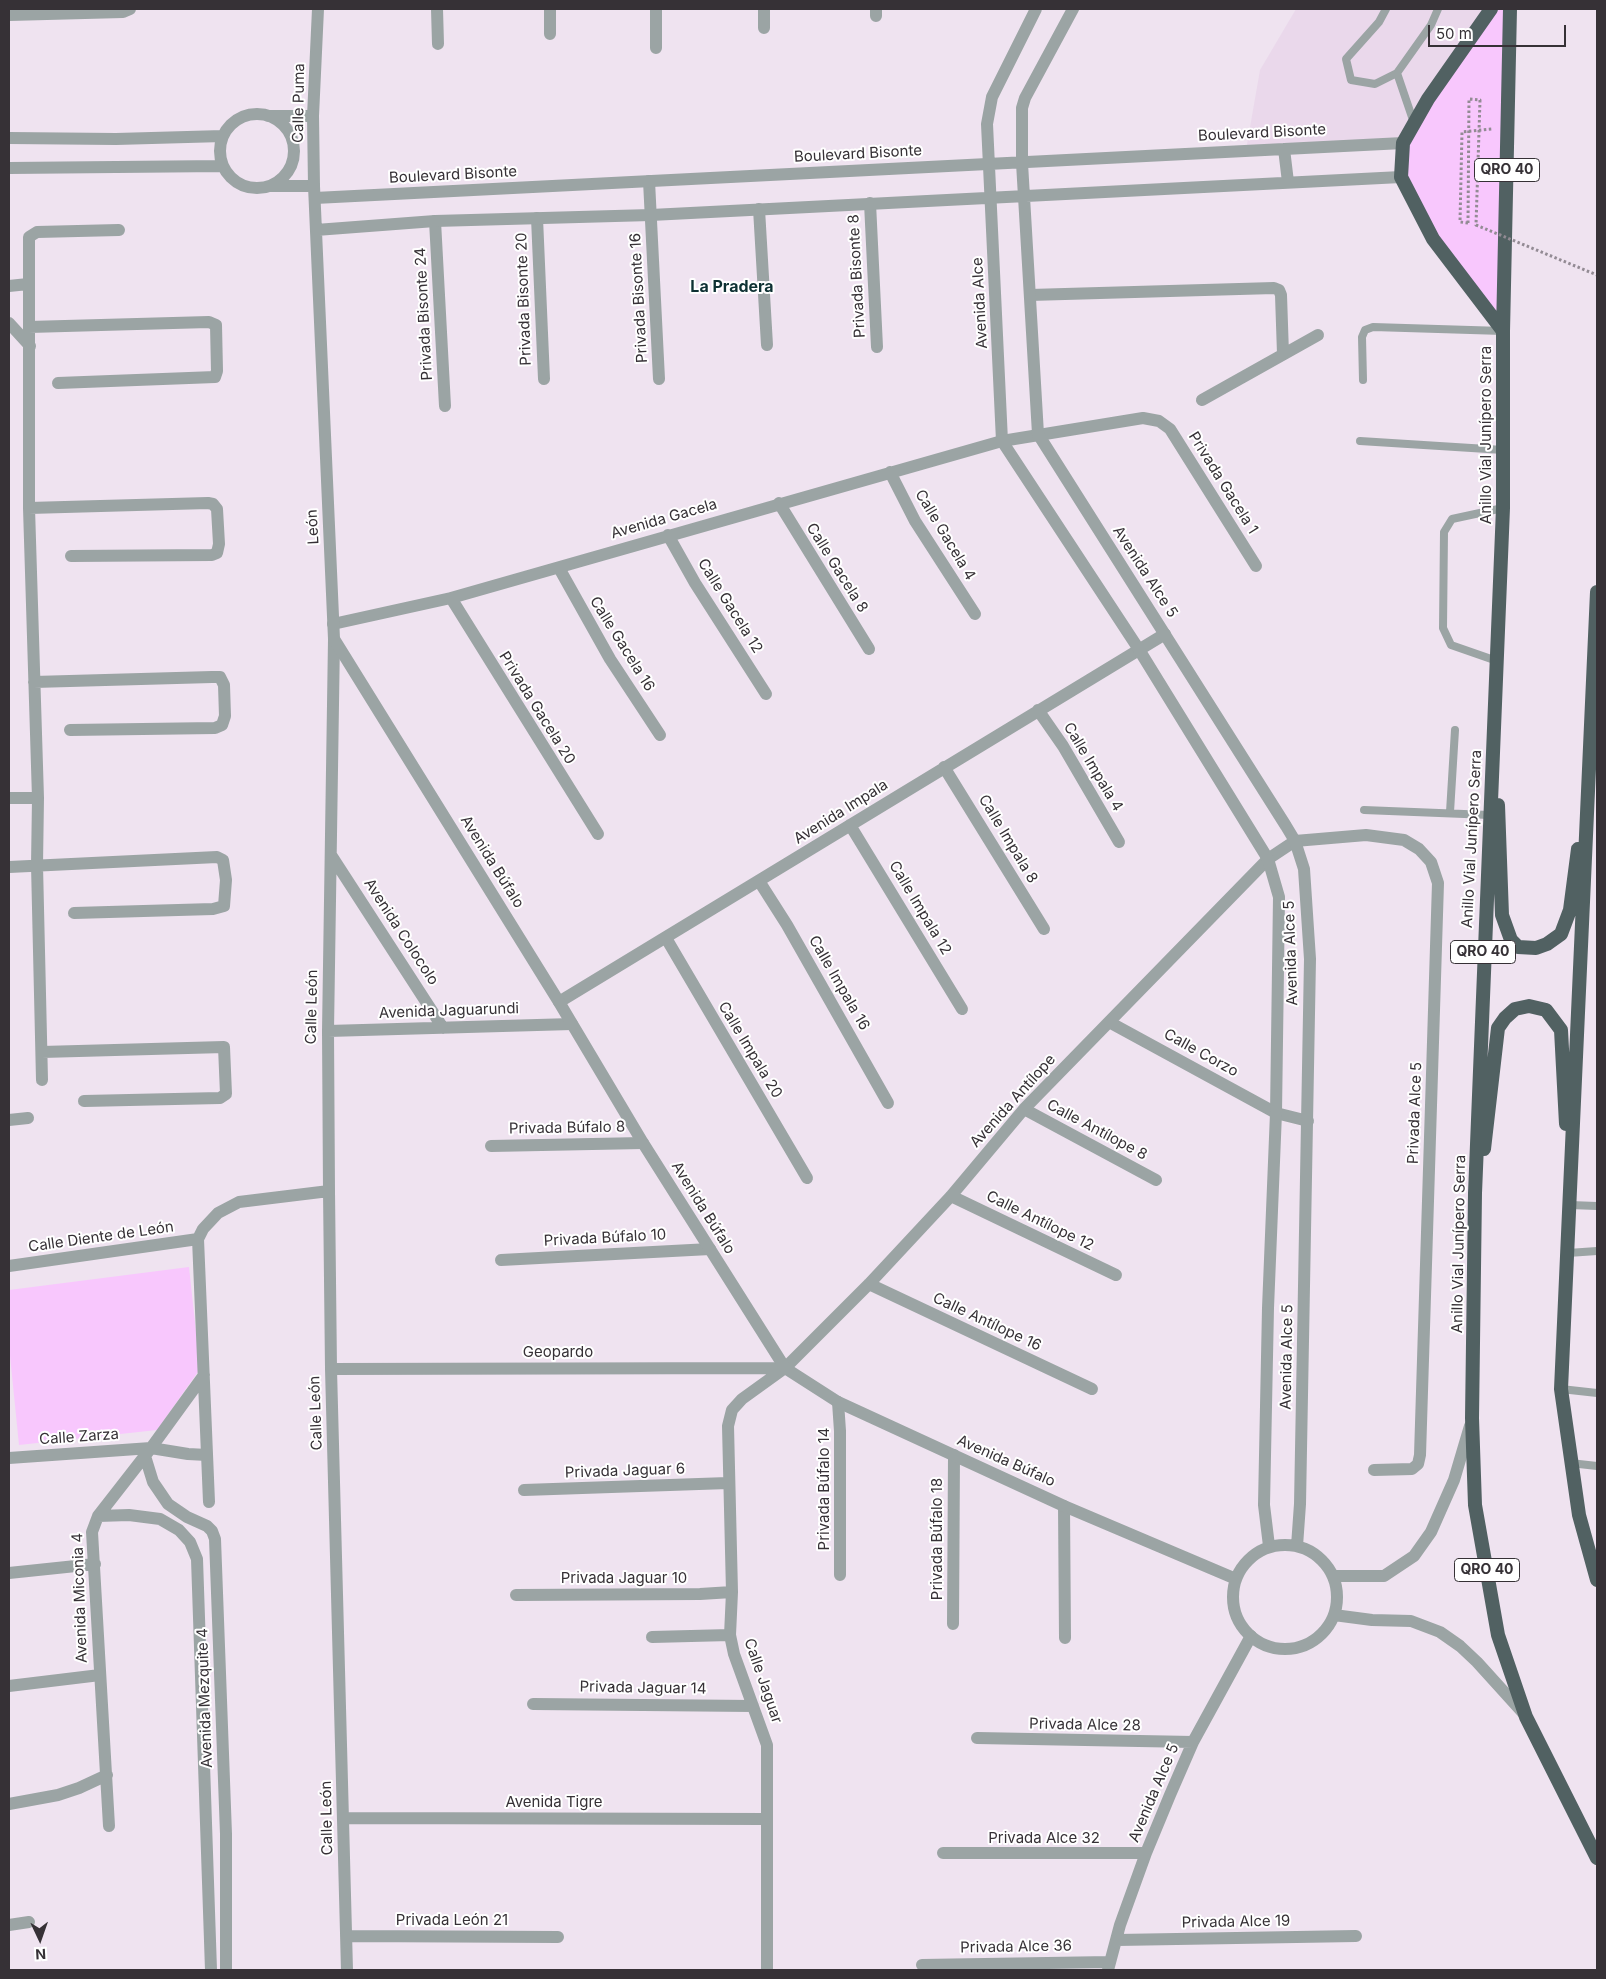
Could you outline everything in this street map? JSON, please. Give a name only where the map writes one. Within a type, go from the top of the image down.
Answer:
[{"type":"highway","points":[[1491,9],[1402,143],[1401,177],[1433,239],[1504,331]]},
{"type":"highway","name":"Anillo Vial Junípero Serra","points":[[1510,9],[1503,508],[1475,1193],[1472,1418],[1475,1505],[1498,1634],[1526,1717],[1597,1858]]},
{"type":"highway","points":[[1597,592],[1596,658],[1561,1389],[1579,1515],[1597,1580]]},
{"type":"highway","points":[[1494,712],[1502,915],[1511,940],[1518,947],[1527,949],[1547,944],[1561,934],[1566,923],[1570,910],[1591,759]]},
{"type":"highway","points":[[1475,1193],[1488,1130],[1498,1028],[1515,1009],[1529,1006],[1546,1010],[1560,1030],[1570,1205]]},
{"type":"street","points":[[9,15],[123,12],[130,9]]},
{"type":"street","name":"Calle Puma","points":[[315,192],[313,116],[318,9]]},
{"type":"street","points":[[438,9],[438,44]]},
{"type":"street","points":[[550,9],[550,34]]},
{"type":"street","points":[[656,9],[656,48]]},
{"type":"street","points":[[764,9],[764,28]]},
{"type":"street","name":"Avenida Alce","points":[[1002,441],[988,109],[1008,61],[1036,9]]},
{"type":"street","points":[[1038,434],[1021,120],[1024,98],[1073,9]]},
{"type":"street","points":[[267,116],[285,126],[294,145],[291,166],[285,175],[268,186],[247,186],[238,182],[223,166],[220,156],[223,136],[237,120],[257,114],[267,116],[313,116]]},
{"type":"street","points":[[9,138],[116,139],[223,136]]},
{"type":"street","name":"Boulevard Bisonte","points":[[268,186],[315,192],[649,181],[1402,143]]},
{"type":"street","points":[[1284,149],[1288,182]]},
{"type":"street","points":[[9,168],[223,166]]},
{"type":"street","points":[[316,230],[435,221],[651,215],[1401,177]]},
{"type":"street","name":"Privada Bisonte 16","points":[[649,181],[659,379]]},
{"type":"street","name":"León","points":[[315,192],[334,639],[331,855]]},
{"type":"street","name":"Privada Bisonte 8","points":[[870,203],[877,347]]},
{"type":"street","points":[[759,209],[767,345]]},
{"type":"street","name":"Privada Bisonte 20","points":[[537,218],[544,379]]},
{"type":"street","name":"Privada Bisonte 24","points":[[435,221],[445,406]]},
{"type":"street","points":[[42,1080],[37,865],[38,798],[29,508],[29,237],[37,232],[119,230]]},
{"type":"street","points":[[9,286],[28,284]]},
{"type":"street","points":[[1030,295],[1274,288],[1279,290],[1281,295],[1283,354]]},
{"type":"street","points":[[29,327],[209,322],[216,325],[218,371],[215,377],[58,383]]},
{"type":"street","points":[[9,323],[30,346]]},
{"type":"street","points":[[1202,400],[1318,335]]},
{"type":"street","name":"Avenida Gacela","points":[[333,624],[451,598],[559,568],[668,534],[1002,441],[1143,418],[1159,421]]},
{"type":"street","name":"Privada Gacela 1","points":[[1159,421],[1170,429],[1256,566]]},
{"type":"street","name":"Avenida Alce 5","points":[[1038,434],[1295,841],[1304,868],[1310,959],[1300,1494],[1297,1546]]},
{"type":"street","name":"Avenida Alce 5","points":[[1002,441],[1138,648],[1268,859],[1278,897],[1276,1113],[1268,1308],[1264,1505],[1268,1546]]},
{"type":"street","name":"Calle Gacela 4","points":[[890,472],[915,521],[975,614]]},
{"type":"street","points":[[29,508],[208,503],[213,504],[217,509],[219,544],[217,553],[212,555],[71,556]]},
{"type":"street","name":"Calle Gacela 8","points":[[779,503],[869,649]]},
{"type":"street","name":"Calle Gacela 12","points":[[668,534],[695,584],[766,694]]},
{"type":"street","name":"Calle Gacela 16","points":[[559,568],[610,659],[660,735]]},
{"type":"street","name":"Privada Gacela 20","points":[[451,598],[598,834]]},
{"type":"street","name":"Avenida Impala","points":[[559,1002],[1138,648],[1165,634]]},
{"type":"street","name":"Avenida Búfalo","points":[[334,639],[559,1002],[643,1143],[785,1368],[838,1402],[1064,1506],[1236,1579]]},
{"type":"street","points":[[34,682],[220,677],[224,685],[226,716],[222,725],[215,728],[70,730]]},
{"type":"street","name":"Calle Impala 4","points":[[1038,710],[1063,746],[1119,842]]},
{"type":"street","name":"Calle Impala 8","points":[[944,767],[1044,929]]},
{"type":"street","points":[[9,798],[38,798]]},
{"type":"street","name":"Calle Impala 12","points":[[850,825],[962,1009]]},
{"type":"street","name":"Privada Alce 5","points":[[1295,841],[1366,835],[1404,840],[1419,849],[1431,862],[1438,884],[1420,1455],[1418,1464],[1412,1469],[1374,1470]]},
{"type":"street","name":"Avenida Antílope","points":[[785,1368],[869,1284],[951,1196],[1024,1108],[1268,859],[1295,841]]},
{"type":"street","name":"Avenida Colocolo","points":[[331,855],[443,1028]]},
{"type":"street","name":"Calle León","points":[[331,855],[328,1031],[331,1369],[347,1970]]},
{"type":"street","points":[[9,867],[217,857],[223,860],[226,880],[224,906],[213,909],[74,914]]},
{"type":"street","name":"Calle Impala 16","points":[[759,881],[792,933],[888,1103]]},
{"type":"street","name":"Calle Impala 20","points":[[666,938],[807,1178]]},
{"type":"street","name":"Calle Corzo","points":[[1109,1022],[1276,1113],[1308,1121]]},
{"type":"street","name":"Avenida Jaguarundi","points":[[328,1031],[572,1024]]},
{"type":"street","points":[[42,1052],[224,1047],[226,1094],[220,1098],[84,1101]]},
{"type":"street","name":"Calle Antílope 8","points":[[1024,1108],[1156,1180]]},
{"type":"street","points":[[9,1120],[28,1118]]},
{"type":"street","name":"Privada Búfalo 8","points":[[491,1146],[643,1143]]},
{"type":"street","points":[[209,1502],[198,1240],[203,1229],[218,1213],[239,1202],[329,1191]]},
{"type":"street","name":"Calle Antílope 12","points":[[951,1196],[1116,1275]]},
{"type":"street","name":"Calle Diente de León","points":[[9,1266],[198,1240]]},
{"type":"street","name":"Privada Búfalo 10","points":[[501,1260],[710,1249]]},
{"type":"street","name":"Calle Antílope 16","points":[[869,1284],[1092,1389]]},
{"type":"street","name":"Geopardo","points":[[331,1369],[785,1368]]},
{"type":"street","name":"Calle Jaguar","points":[[767,1970],[767,1745],[734,1654],[730,1635],[732,1592],[728,1426],[732,1410],[742,1399],[785,1368]]},
{"type":"street","name":"Avenida Miconia 4","points":[[109,1826],[92,1532],[98,1516],[148,1452],[204,1375]]},
{"type":"street","name":"Privada Búfalo 14","points":[[838,1402],[840,1431],[840,1575]]},
{"type":"street","points":[[1333,1576],[1384,1576],[1414,1556],[1431,1532],[1454,1480],[1472,1418]]},
{"type":"street","name":"Calle Zarza","points":[[9,1458],[148,1452],[207,1454]]},
{"type":"street","name":"Avenida Mezquite 4","points":[[148,1452],[153,1482],[168,1504],[187,1517],[207,1526],[216,1539],[226,1834],[226,1970]]},
{"type":"street","name":"Privada Búfalo 18","points":[[953,1624],[954,1455]]},
{"type":"street","name":"Privada Jaguar 6","points":[[524,1490],[728,1483]]},
{"type":"street","points":[[1064,1506],[1065,1638]]},
{"type":"street","name":"Avenida Mezquite 4","points":[[98,1516],[145,1516],[160,1519],[179,1530],[190,1542],[197,1559],[208,1835],[211,1970]]},
{"type":"street","points":[[179,1530],[187,1517]]},
{"type":"street","points":[[1268,1546],[1297,1546],[1312,1552],[1324,1563],[1333,1576],[1337,1596],[1334,1615],[1323,1632],[1307,1644],[1288,1649],[1268,1646],[1251,1636],[1238,1620],[1233,1600],[1236,1579],[1244,1565],[1268,1546]]},
{"type":"street","points":[[9,1573],[95,1564]]},
{"type":"street","name":"Privada Jaguar 10","points":[[516,1595],[700,1594],[732,1592]]},
{"type":"street","points":[[1334,1615],[1372,1620],[1411,1621],[1440,1632],[1460,1646],[1477,1662],[1526,1717]]},
{"type":"street","points":[[652,1637],[730,1635]]},
{"type":"street","name":"Avenida Alce 5","points":[[1109,1966],[1146,1853],[1194,1742],[1251,1636]]},
{"type":"street","points":[[200,1643],[220,1642]]},
{"type":"street","points":[[9,1686],[100,1675]]},
{"type":"street","name":"Privada Jaguar 14","points":[[533,1704],[753,1706]]},
{"type":"street","name":"Privada Alce 28","points":[[977,1738],[1194,1742]]},
{"type":"street","points":[[9,1804],[58,1795],[79,1788],[106,1775]]},
{"type":"street","name":"Avenida Tigre","points":[[343,1818],[766,1819]]},
{"type":"street","points":[[208,1835],[226,1834]]},
{"type":"street","name":"Privada Alce 32","points":[[943,1853],[1146,1853]]},
{"type":"street","points":[[9,1925],[29,1922]]},
{"type":"street","name":"Privada León 21","points":[[346,1936],[558,1937]]},
{"type":"street","name":"Privada Alce 19","points":[[1117,1940],[1356,1936]]},
{"type":"street","name":"Privada Alce 36","points":[[922,1965],[1109,1966]]},
{"type":"lane","points":[[1386,9],[1379,22],[1346,59],[1351,80],[1375,84],[1397,73],[1431,25],[1438,9]]},
{"type":"lane","points":[[1397,73],[1414,123]]},
{"type":"lane","points":[[1363,380],[1362,337],[1365,330],[1373,327],[1504,331]]},
{"type":"lane","points":[[1360,442],[1503,450]]},
{"type":"lane","points":[[1497,660],[1451,645],[1444,628],[1444,532],[1452,519],[1503,508]]},
{"type":"lane","points":[[1450,812],[1455,730]]},
{"type":"lane","points":[[1364,810],[1450,812],[1489,816]]},
{"type":"lane","points":[[1570,1205],[1597,1206]]},
{"type":"lane","points":[[1568,1253],[1597,1251]]},
{"type":"lane","points":[[1561,1389],[1597,1393]]},
{"type":"lane","points":[[1570,1462],[1597,1466]]},
{"type":"path","points":[[1508,128],[1462,132],[1460,222],[1468,223],[1469,99],[1480,100],[1476,225],[1597,275]]},
{"type":"shaded area","points":[[1296,9],[1491,9],[1403,143],[1246,150],[1260,70]]},
{"type":"shaded area","points":[[1491,9],[1510,9],[1503,331],[1461,278],[1401,177],[1403,143]]},
{"type":"shaded area","points":[[189,1267],[200,1369],[157,1430],[19,1445],[9,1346],[9,1290]]},
{"type":"district","name":"La Pradera","points":[[732,287]]}]
